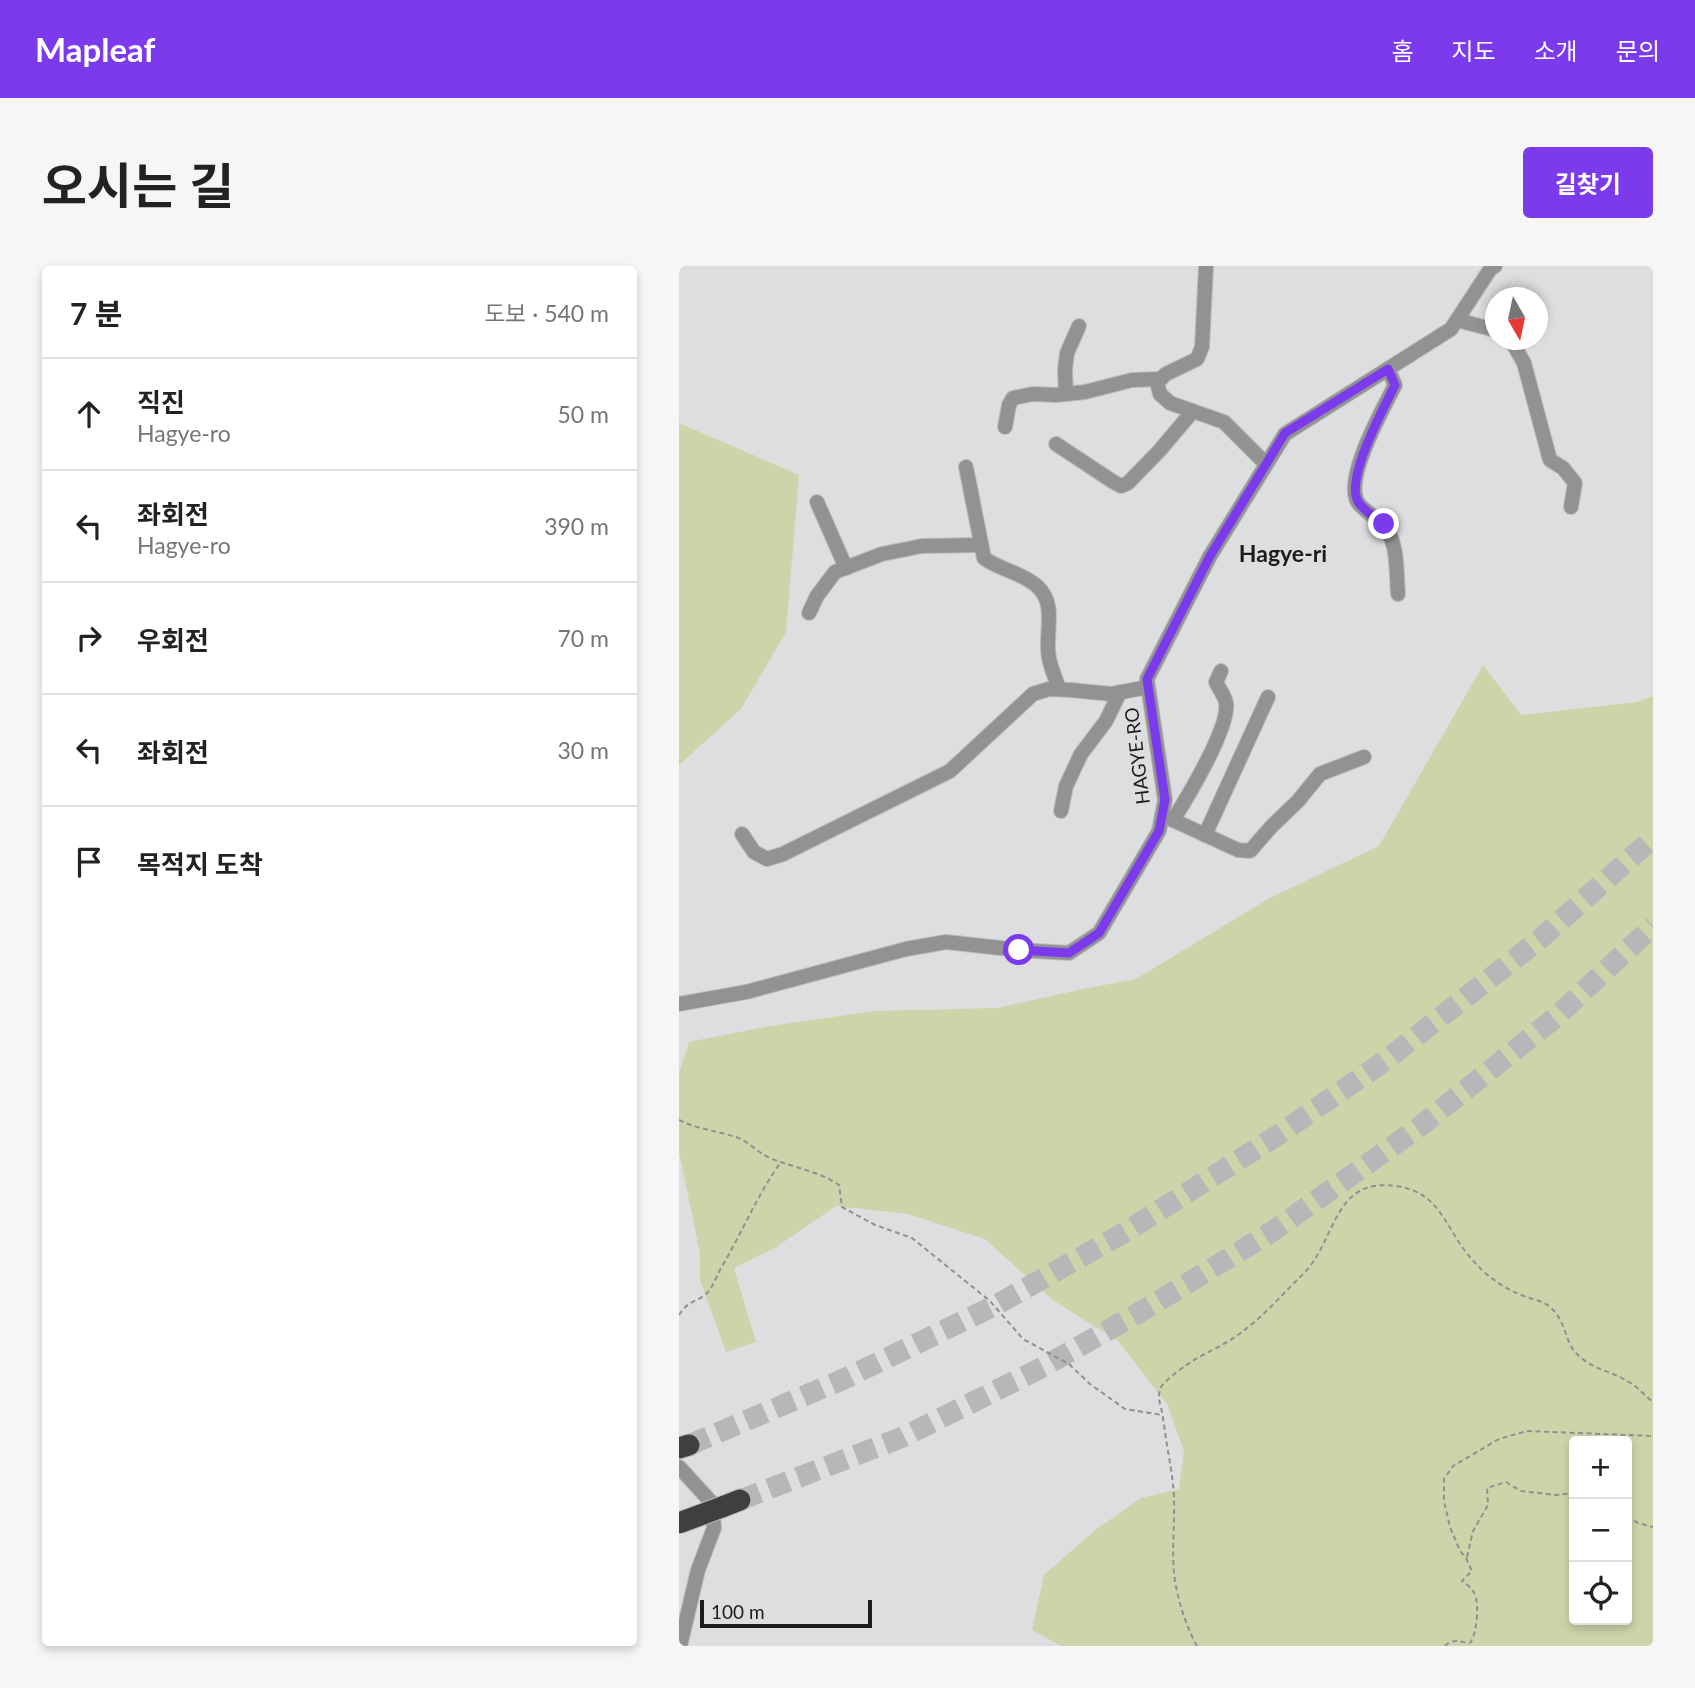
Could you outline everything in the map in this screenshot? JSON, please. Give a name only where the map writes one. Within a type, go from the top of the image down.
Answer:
[{"type":"highway","points":[[679,1522],[731,1504]]},
{"type":"street","points":[[1206,266],[1202,346],[1197,359],[1166,374],[1157,382],[1160,394],[1170,403],[1224,422],[1266,464]]},
{"type":"street","name":"HAGYE-RO","points":[[679,1003],[746,992],[946,942],[1069,953],[1099,933],[1168,817],[1147,679],[1210,556],[1285,433],[1451,329],[1491,268],[1495,266]]},
{"type":"street","points":[[1457,320],[1485,327]]},
{"type":"street","points":[[1066,394],[1067,353],[1080,326]]},
{"type":"street","points":[[1517,350],[1524,363],[1550,460],[1563,468],[1575,483],[1571,507]]},
{"type":"street","points":[[1388,369],[1395,385],[1360,458],[1354,488],[1357,502],[1384,524],[1394,546],[1398,594]]},
{"type":"street","points":[[1005,428],[1013,398],[1034,394],[1085,392],[1132,380],[1161,379]]},
{"type":"street","points":[[1056,444],[1121,485],[1128,483],[1136,475],[1193,411]]},
{"type":"street","points":[[966,467],[984,558],[1020,575],[1038,587],[1046,598],[1049,608],[1049,659],[1059,689]]},
{"type":"street","points":[[817,502],[846,568]]},
{"type":"street","points":[[809,613],[817,596],[835,572],[882,554],[922,546],[981,545]]},
{"type":"street","points":[[1221,671],[1216,682],[1226,702],[1225,717],[1214,747],[1189,796],[1168,817],[1238,850],[1250,851],[1320,774],[1364,757]]},
{"type":"street","points":[[742,834],[754,852],[767,859],[783,855],[950,771],[1033,694],[1059,689],[1111,694],[1148,687]]},
{"type":"street","points":[[1061,811],[1066,786],[1081,754],[1106,721],[1120,692]]},
{"type":"street","points":[[1205,835],[1268,697]]},
{"type":"street","points":[[679,1467],[712,1503],[715,1528],[698,1570],[680,1646]]},
{"type":"path","points":[[679,1120],[738,1138],[759,1153],[821,1174],[839,1185],[842,1208],[875,1226],[912,1238],[990,1301],[1023,1339],[1069,1364],[1090,1384],[1125,1409],[1163,1415]]},
{"type":"path","points":[[679,1315],[692,1301],[707,1294],[755,1202],[782,1162]]},
{"type":"path","points":[[1197,1646],[1183,1614],[1175,1582],[1173,1485],[1159,1402],[1161,1388],[1191,1362],[1235,1337],[1266,1311],[1311,1266],[1340,1210],[1350,1198],[1363,1189],[1385,1185],[1407,1188],[1428,1198],[1466,1253],[1486,1274],[1509,1290],[1550,1307],[1562,1322],[1569,1343],[1577,1355],[1593,1367],[1628,1381],[1653,1402]]},
{"type":"path","points":[[1445,1646],[1454,1641],[1470,1643],[1474,1637],[1478,1606],[1474,1592],[1462,1581],[1472,1571],[1450,1527],[1443,1492],[1447,1472],[1463,1459],[1499,1439],[1527,1431],[1653,1436]]},
{"type":"path","points":[[1467,1558],[1473,1531],[1488,1505],[1487,1488],[1506,1482],[1521,1491],[1569,1493]]},
{"type":"path","points":[[1632,1519],[1653,1527]]},
{"type":"green space","points":[[679,423],[799,475],[786,632],[741,709],[679,765]]},
{"type":"green space","points":[[1483,665],[1521,715],[1637,702],[1653,696],[1653,1646],[1061,1646],[1032,1630],[1044,1575],[1094,1531],[1141,1498],[1179,1489],[1184,1451],[1167,1404],[1118,1341],[1051,1299],[985,1239],[908,1214],[836,1206],[775,1248],[734,1268],[756,1342],[726,1352],[700,1280],[700,1253],[679,1152],[679,1073],[689,1042],[770,1026],[875,1011],[997,1008],[1136,979],[1268,899],[1379,846]]},
{"type":"tunnel","points":[[689,1445],[844,1379],[996,1305],[1127,1231],[1278,1135],[1386,1060],[1540,939],[1653,838]]},
{"type":"tunnel","points":[[740,1500],[903,1437],[1043,1367],[1147,1308],[1273,1231],[1418,1128],[1556,1017],[1653,926]]},
{"type":"district","name":"Hagye-ri","points":[[1283,554]]},
{"type":"route","points":[[1019,950],[1069,953],[1099,933],[1159,831],[1165,800],[1147,679],[1210,556],[1285,433],[1388,369],[1395,385],[1360,458],[1354,488],[1357,502],[1384,524]]}]
